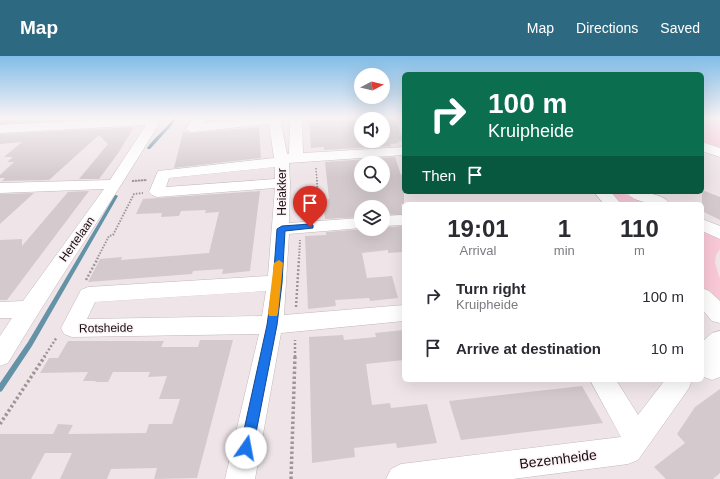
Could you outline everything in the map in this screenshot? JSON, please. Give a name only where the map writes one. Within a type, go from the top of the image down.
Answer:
[{"type":"street","name":"Hertelaan","points":[[0,356],[29,309],[115,184],[145,138]]},
{"type":"street","name":"Heiakker","points":[[280,138],[286,159]]},
{"type":"street","name":"Heiakker","points":[[240,479],[272,325],[277,283],[291,228],[283,183],[286,159],[291,138]]},
{"type":"street","points":[[704,147],[720,153]]},
{"type":"street","points":[[283,183],[159,185],[163,174],[315,156],[402,151]]},
{"type":"street","points":[[1,189],[115,184]]},
{"type":"street","points":[[604,194],[611,202]]},
{"type":"street","points":[[639,194],[657,202]]},
{"type":"street","points":[[390,221],[402,220]]},
{"type":"street","points":[[291,228],[354,224]]},
{"type":"street","points":[[704,225],[720,233]]},
{"type":"street","points":[[88,295],[277,283]]},
{"type":"street","name":"Rotsheide","points":[[88,295],[72,328],[272,325],[402,313]]},
{"type":"street","points":[[704,298],[720,315]]},
{"type":"street","points":[[0,310],[29,309]]},
{"type":"street","points":[[711,372],[708,351],[720,340]]},
{"type":"street","points":[[603,382],[637,438]]},
{"type":"street","name":"Bezemheide","points":[[401,479],[628,450],[679,382]]},
{"type":"path","points":[[315,156],[319,226]]},
{"type":"path","points":[[115,184],[159,185]]},
{"type":"path","points":[[88,295],[80,292],[109,236],[113,235],[134,194],[159,185]]},
{"type":"path","points":[[290,479],[296,323],[291,228]]},
{"type":"path","points":[[0,424],[60,332],[72,328]]},
{"type":"shaded area","points":[[704,138],[720,138],[720,147],[704,142]]},
{"type":"shaded area","points":[[609,194],[624,194],[642,202],[617,202]]},
{"type":"shaded area","points":[[704,230],[720,238],[720,249],[716,255],[715,263],[720,279],[719,303],[704,289]]},
{"type":"building","points":[[0,138],[96,138],[49,180],[2,181],[5,178],[0,178],[0,175],[14,162],[7,162],[13,157],[4,157],[22,142],[0,144]]},
{"type":"building","points":[[102,138],[128,138],[99,179],[79,179],[108,144]]},
{"type":"building","points":[[182,138],[260,138],[261,158],[174,168]]},
{"type":"building","points":[[310,138],[354,138],[354,148],[358,148],[324,150],[324,147],[311,148]]},
{"type":"building","points":[[390,138],[402,138],[402,141],[398,141],[399,143],[390,144]]},
{"type":"building","points":[[390,157],[395,157],[402,175],[402,194],[404,194],[404,202],[401,204],[402,214],[390,214],[390,200],[354,200],[354,217],[325,219],[323,200],[329,199],[325,162],[354,160],[354,192],[390,192]]},
{"type":"building","points":[[89,191],[7,300],[0,300],[0,240],[22,239],[22,246],[68,192]]},
{"type":"building","points":[[260,191],[250,271],[222,274],[223,269],[193,271],[192,274],[88,282],[100,259],[122,257],[121,260],[209,253],[219,212],[205,213],[206,210],[181,211],[179,216],[161,217],[162,213],[136,214],[143,199]]},
{"type":"building","points":[[704,191],[720,197],[720,220],[704,212],[704,202],[702,202],[702,194],[704,194]]},
{"type":"building","points":[[34,193],[0,224],[0,194]]},
{"type":"building","points":[[402,226],[402,252],[388,253],[388,250],[362,253],[367,278],[392,276],[398,298],[370,301],[369,298],[335,300],[336,306],[308,309],[305,236],[326,235],[326,232],[354,230],[354,236],[390,236],[390,227]]},
{"type":"building","points":[[402,330],[402,360],[366,364],[372,405],[390,403],[391,408],[427,404],[437,443],[397,448],[396,443],[354,448],[355,457],[312,463],[309,337],[343,335],[344,340],[376,337],[375,333]]},
{"type":"building","points":[[200,340],[233,340],[197,478],[154,479],[157,468],[111,469],[107,479],[60,479],[72,453],[45,453],[31,479],[0,479],[0,434],[53,434],[58,424],[73,425],[68,434],[146,433],[149,424],[172,424],[180,399],[159,399],[167,376],[148,377],[150,372],[113,372],[108,382],[95,382],[96,381],[83,381],[88,372],[40,373],[49,358],[58,358],[68,341],[164,341],[161,347],[198,347]]},
{"type":"building","points":[[582,386],[603,423],[461,440],[449,401]]},
{"type":"building","points":[[720,389],[720,473],[713,479],[666,479],[654,467],[685,443],[677,434],[695,407]]},
{"type":"waterway","points":[[149,148],[158,138]]},
{"type":"waterway","points":[[0,389],[30,344],[116,196]]},
{"type":"slow traffic","points":[[273,313],[279,263]]},
{"type":"route","points":[[246,448],[272,325],[282,229],[310,227]]}]
